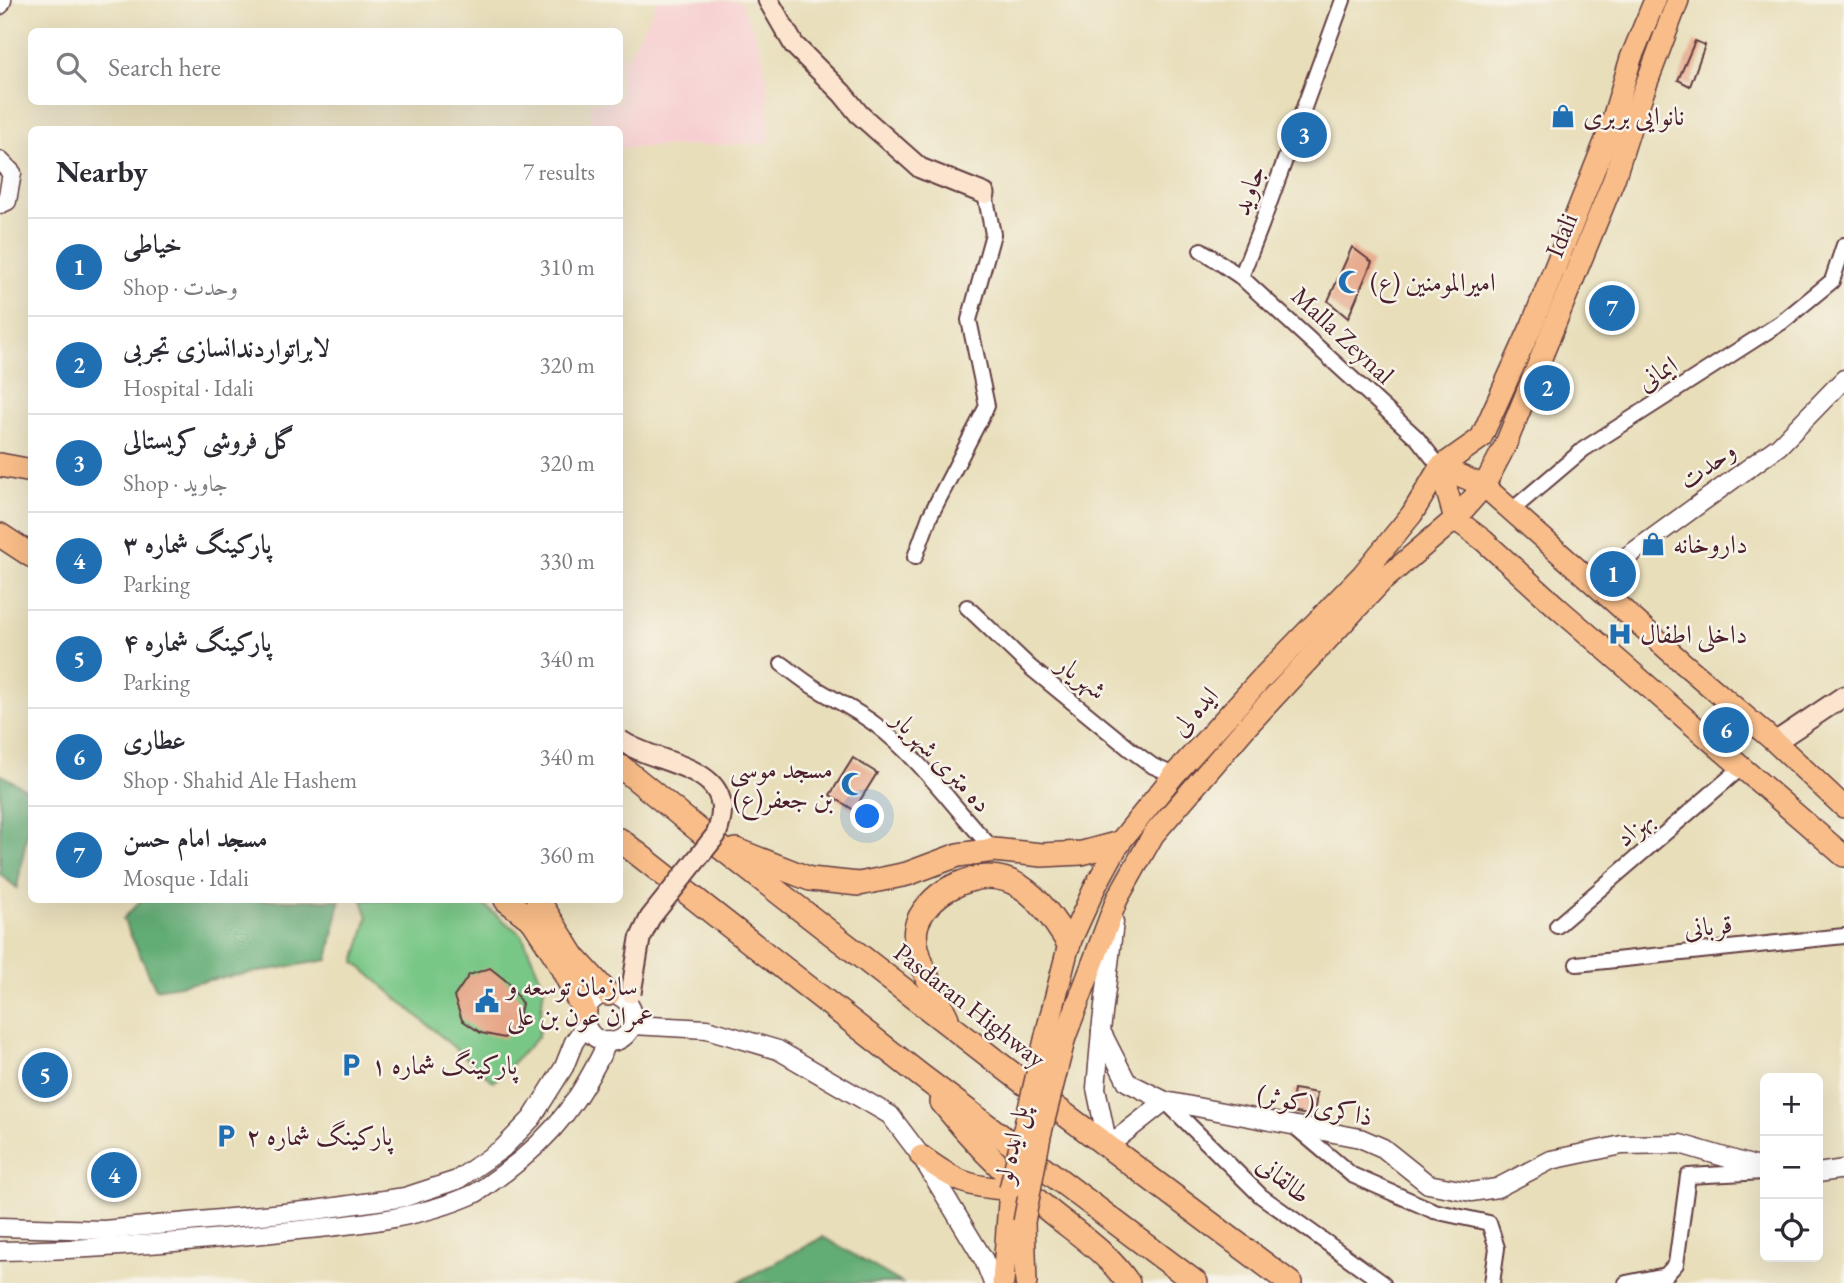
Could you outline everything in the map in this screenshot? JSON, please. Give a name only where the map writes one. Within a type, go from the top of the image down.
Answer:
[{"type":"highway","points":[[0,466],[28,470]]},
{"type":"highway","points":[[0,529],[28,535]]},
{"type":"highway","points":[[0,535],[28,553]]},
{"type":"highway","name":"Pasdaran Highway","points":[[623,768],[1055,1107],[1290,1283]]},
{"type":"highway","points":[[711,840],[810,879],[859,884],[907,874],[958,855],[994,850],[1042,855],[1082,853],[1119,843]]},
{"type":"highway","points":[[623,843],[920,1075],[1196,1283]]},
{"type":"highway","points":[[950,1024],[927,978],[916,939],[916,927],[926,908],[944,891],[967,879],[989,876],[1012,882],[1035,895],[1069,944]]},
{"type":"highway","points":[[510,903],[533,921],[557,958],[586,1019]]},
{"type":"highway","points":[[540,903],[574,957],[622,997]]},
{"type":"highway","points":[[920,1075],[968,1135],[1038,1202],[1116,1265],[1128,1283]]},
{"type":"main road","points":[[768,0],[794,45],[859,114],[920,169],[985,194]]},
{"type":"main road","name":"Idali","points":[[1440,467],[1481,438],[1532,325],[1609,132],[1631,58],[1655,0]]},
{"type":"main road","name":"Idali","points":[[1455,519],[1484,486],[1505,446],[1614,179],[1632,122],[1654,70],[1678,0]]},
{"type":"main road","points":[[1631,58],[1654,70]]},
{"type":"main road","points":[[1440,467],[1484,486],[1775,741],[1844,807]]},
{"type":"main road","points":[[1440,467],[1455,519],[1483,540],[1559,610],[1844,856]]},
{"type":"main road","name":"ایده لی","points":[[1056,1032],[1069,944],[1119,843],[1174,775],[1260,680],[1363,574],[1412,514],[1440,467]]},
{"type":"main road","name":"ایده لی","points":[[1056,1032],[1117,899],[1153,835],[1247,726],[1381,582],[1455,519]]},
{"type":"main road","points":[[1775,741],[1844,696]]},
{"type":"main road","points":[[622,997],[640,939],[650,918],[716,835],[720,825],[721,803],[717,792],[701,774],[623,741]]},
{"type":"main road","name":"پل ایده لو","points":[[1003,1283],[1010,1189],[1056,1032]]},
{"type":"main road","name":"پل ایده لو","points":[[1027,1283],[1024,1222],[1056,1032]]},
{"type":"main road","points":[[921,1156],[949,1177],[967,1184],[1010,1189]]},
{"type":"street","name":"جاوید","points":[[1241,277],[1343,0]]},
{"type":"street","points":[[0,161],[12,173],[7,201],[0,204]]},
{"type":"street","points":[[915,557],[930,516],[987,406],[969,320],[993,234],[985,194]]},
{"type":"street","name":"ایمانی","points":[[1512,510],[1584,449],[1771,329],[1832,281],[1844,245]]},
{"type":"street","name":"Malla Zeynal","points":[[1201,250],[1241,277],[1417,438],[1440,467]]},
{"type":"street","name":"وحدت","points":[[1592,582],[1779,446],[1844,379]]},
{"type":"street","name":"شهریار","points":[[967,607],[1031,668],[1131,750],[1153,766],[1174,775]]},
{"type":"street","name":"ده متری شهریار","points":[[782,664],[815,688],[876,725],[901,746],[937,783],[967,822],[994,850]]},
{"type":"street","name":"بهزاد","points":[[1557,926],[1742,767]]},
{"type":"street","points":[[1117,899],[1096,1088],[1108,1146],[1165,1101]]},
{"type":"street","name":"قربانی","points":[[1577,964],[1844,936]]},
{"type":"street","points":[[0,1227],[104,1230],[351,1206],[405,1197],[457,1180],[503,1148],[532,1118],[564,1067],[593,1000],[622,997],[632,1010],[632,1025],[623,1037],[608,1041],[595,1037],[586,1019]]},
{"type":"street","points":[[632,1025],[706,1029],[778,1050],[890,1115],[921,1156],[984,1260],[993,1283]]},
{"type":"street","name":"ذاکری(کوثر)","points":[[1101,1031],[1127,1082],[1165,1101],[1360,1138],[1383,1147],[1428,1184],[1471,1192],[1497,1188],[1550,1160],[1622,1145],[1680,1144],[1760,1168]]},
{"type":"street","points":[[0,1251],[56,1251],[178,1243],[330,1227],[423,1212],[475,1194],[522,1160],[555,1130],[589,1083],[608,1041]]},
{"type":"street","name":"طالقانی","points":[[1165,1101],[1261,1196],[1383,1283]]},
{"type":"street","points":[[1293,1125],[1352,1175],[1434,1212],[1489,1223],[1497,1248],[1492,1283]]},
{"type":"street","points":[[1823,1172],[1844,1169]]},
{"type":"street","points":[[1626,1283],[1666,1275],[1676,1264],[1688,1176],[1760,1170]]},
{"type":"shaded area","points":[[658,0],[740,1],[759,43],[767,77],[770,143],[623,148],[623,126],[592,126],[589,106],[623,105],[623,56],[628,57]]},
{"type":"green space","points":[[0,774],[28,790],[28,828],[17,888],[0,874]]},
{"type":"green space","points":[[138,903],[339,903],[328,960],[156,989],[123,919]]},
{"type":"green space","points":[[363,903],[481,903],[522,935],[544,986],[538,1037],[494,1082],[355,962],[368,917]]},
{"type":"green space","points":[[823,1237],[902,1283],[737,1283]]},
{"type":"building","points":[[1695,41],[1705,45],[1690,86],[1678,80]]},
{"type":"building","name":"امیرالمومنین (ع)","points":[[1352,247],[1372,262],[1348,318],[1328,301]]},
{"type":"building","name":"مسجد موسی بن جعفر(ع)","points":[[853,758],[877,773],[854,810],[830,795]]},
{"type":"building","name":"سازمان توسعه و عمران عون بن علی","points":[[490,968],[509,983],[522,1004],[516,1028],[504,1038],[481,1033],[462,1020],[454,997],[469,975]]},
{"type":"building","points":[[1294,1089],[1317,1093],[1314,1116],[1291,1112]]},
{"type":"place","name":"نانوایی بربری","points":[[1563,116]]},
{"type":"place","name":"گل فروشی کریستالی","points":[[1304,135]]},
{"type":"place","name":"امیرالمومنین (ع)","points":[[1350,282]]},
{"type":"place","name":"مسجد امام حسن","points":[[1612,308]]},
{"type":"place","name":"لابراتواردندانسازی تجربی","points":[[1547,388]]},
{"type":"place","name":"داروخانه","points":[[1653,544]]},
{"type":"place","name":"خیاطی","points":[[1613,574]]},
{"type":"place","name":"داخلی اطفال","points":[[1620,634]]},
{"type":"place","name":"عطاری","points":[[1726,730]]},
{"type":"place","name":"مسجد موسی بن جعفر(ع)","points":[[853,784]]},
{"type":"place","name":"سازمان توسعه و عمران عون بن علی","points":[[487,1001]]},
{"type":"place","name":"پارکینگ شماره ۱","points":[[351,1065]]},
{"type":"place","name":"پارکینگ شماره ۴","points":[[45,1075]]},
{"type":"place","name":"پارکینگ شماره ۲","points":[[226,1136]]},
{"type":"place","name":"پارکینگ شماره ۳","points":[[114,1175]]}]
